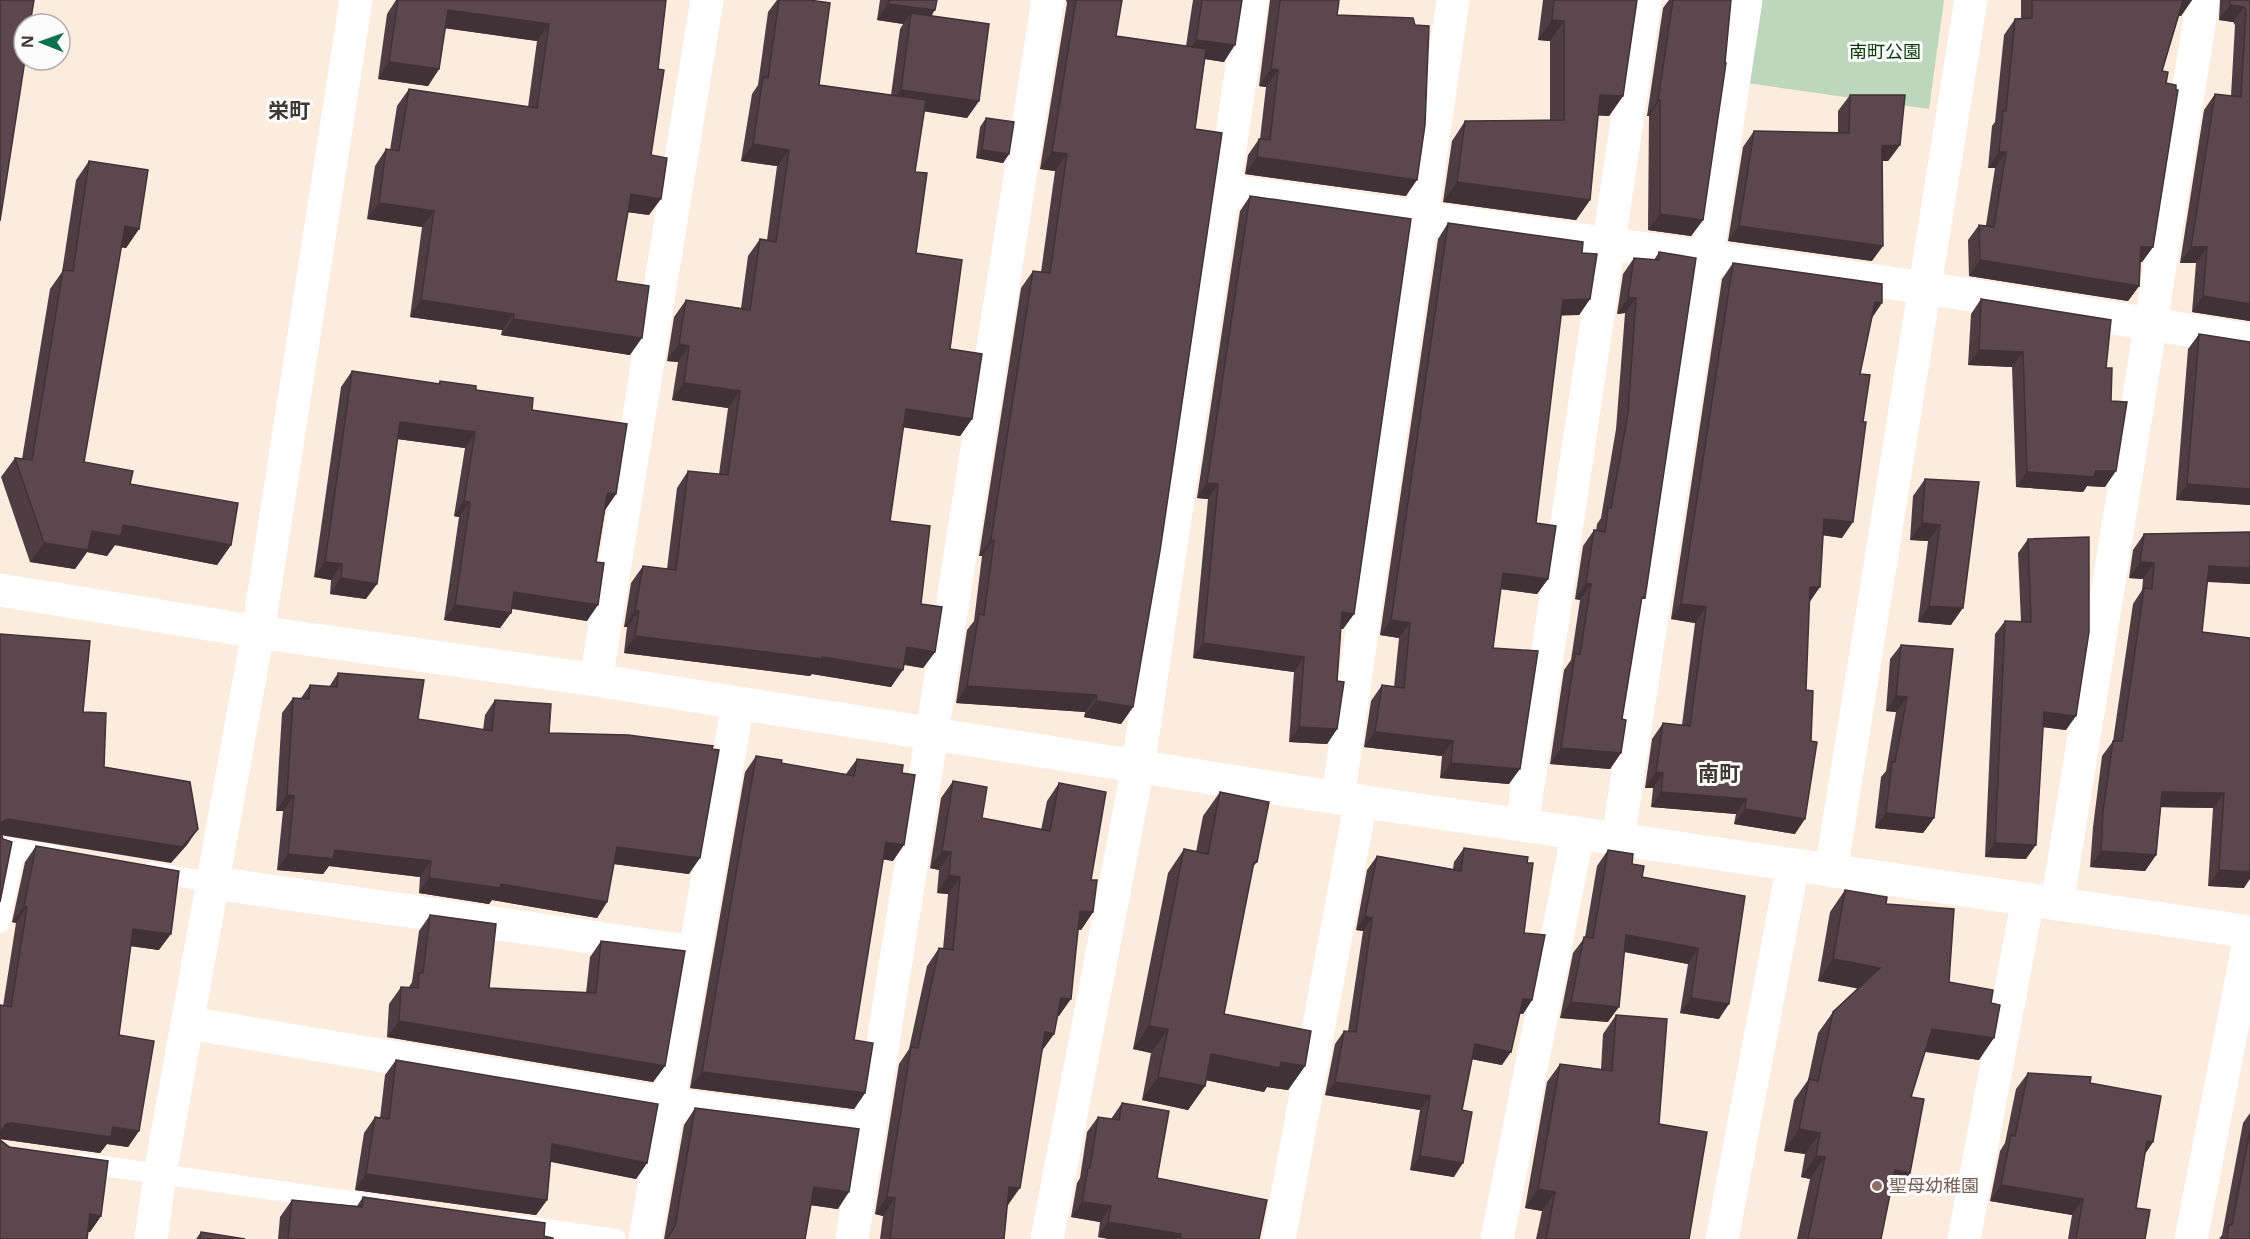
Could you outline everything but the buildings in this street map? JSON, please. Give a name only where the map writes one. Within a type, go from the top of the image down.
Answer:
[{"type":"street","points":[[151,1239],[160,1174],[258,632],[356,0]]},
{"type":"street","points":[[596,680],[707,0]]},
{"type":"street","points":[[852,1239],[1048,0]]},
{"type":"street","points":[[1047,1239],[1138,767],[1252,0]]},
{"type":"street","points":[[1279,1239],[1349,799],[1422,218],[1453,0]]},
{"type":"street","points":[[1522,825],[1645,0]]},
{"type":"street","points":[[1618,839],[1746,0]]},
{"type":"street","points":[[1831,871],[1971,0]]},
{"type":"street","points":[[1964,1239],[2043,902],[2150,324],[2203,0]]},
{"type":"street","points":[[1224,190],[1926,288],[2250,340]]},
{"type":"street","points":[[0,590],[258,632],[596,680],[1138,767],[2250,934],[2191,1239]]},
{"type":"street","points":[[645,1239],[738,703]]},
{"type":"street","points":[[1497,1239],[1578,833]]},
{"type":"street","points":[[1722,1239],[1793,866]]},
{"type":"street","points":[[214,883],[695,952]]},
{"type":"street","points":[[189,1023],[669,1104],[870,1130]]},
{"type":"lane","points":[[0,923],[7,848],[73,859]]},
{"type":"lane","points":[[132,869],[214,883]]},
{"type":"lane","points":[[69,1161],[406,1209]]},
{"type":"lane","points":[[500,1222],[616,1239]]},
{"type":"green space","name":"南町公園","points":[[1758,0],[1944,0],[1929,109],[1747,83]]},
{"type":"place","name":"聖母幼稚園","points":[[1877,1186]]},
{"type":"district","name":"栄町","points":[[289,111]]},
{"type":"district","name":"南町","points":[[1719,774]]}]
